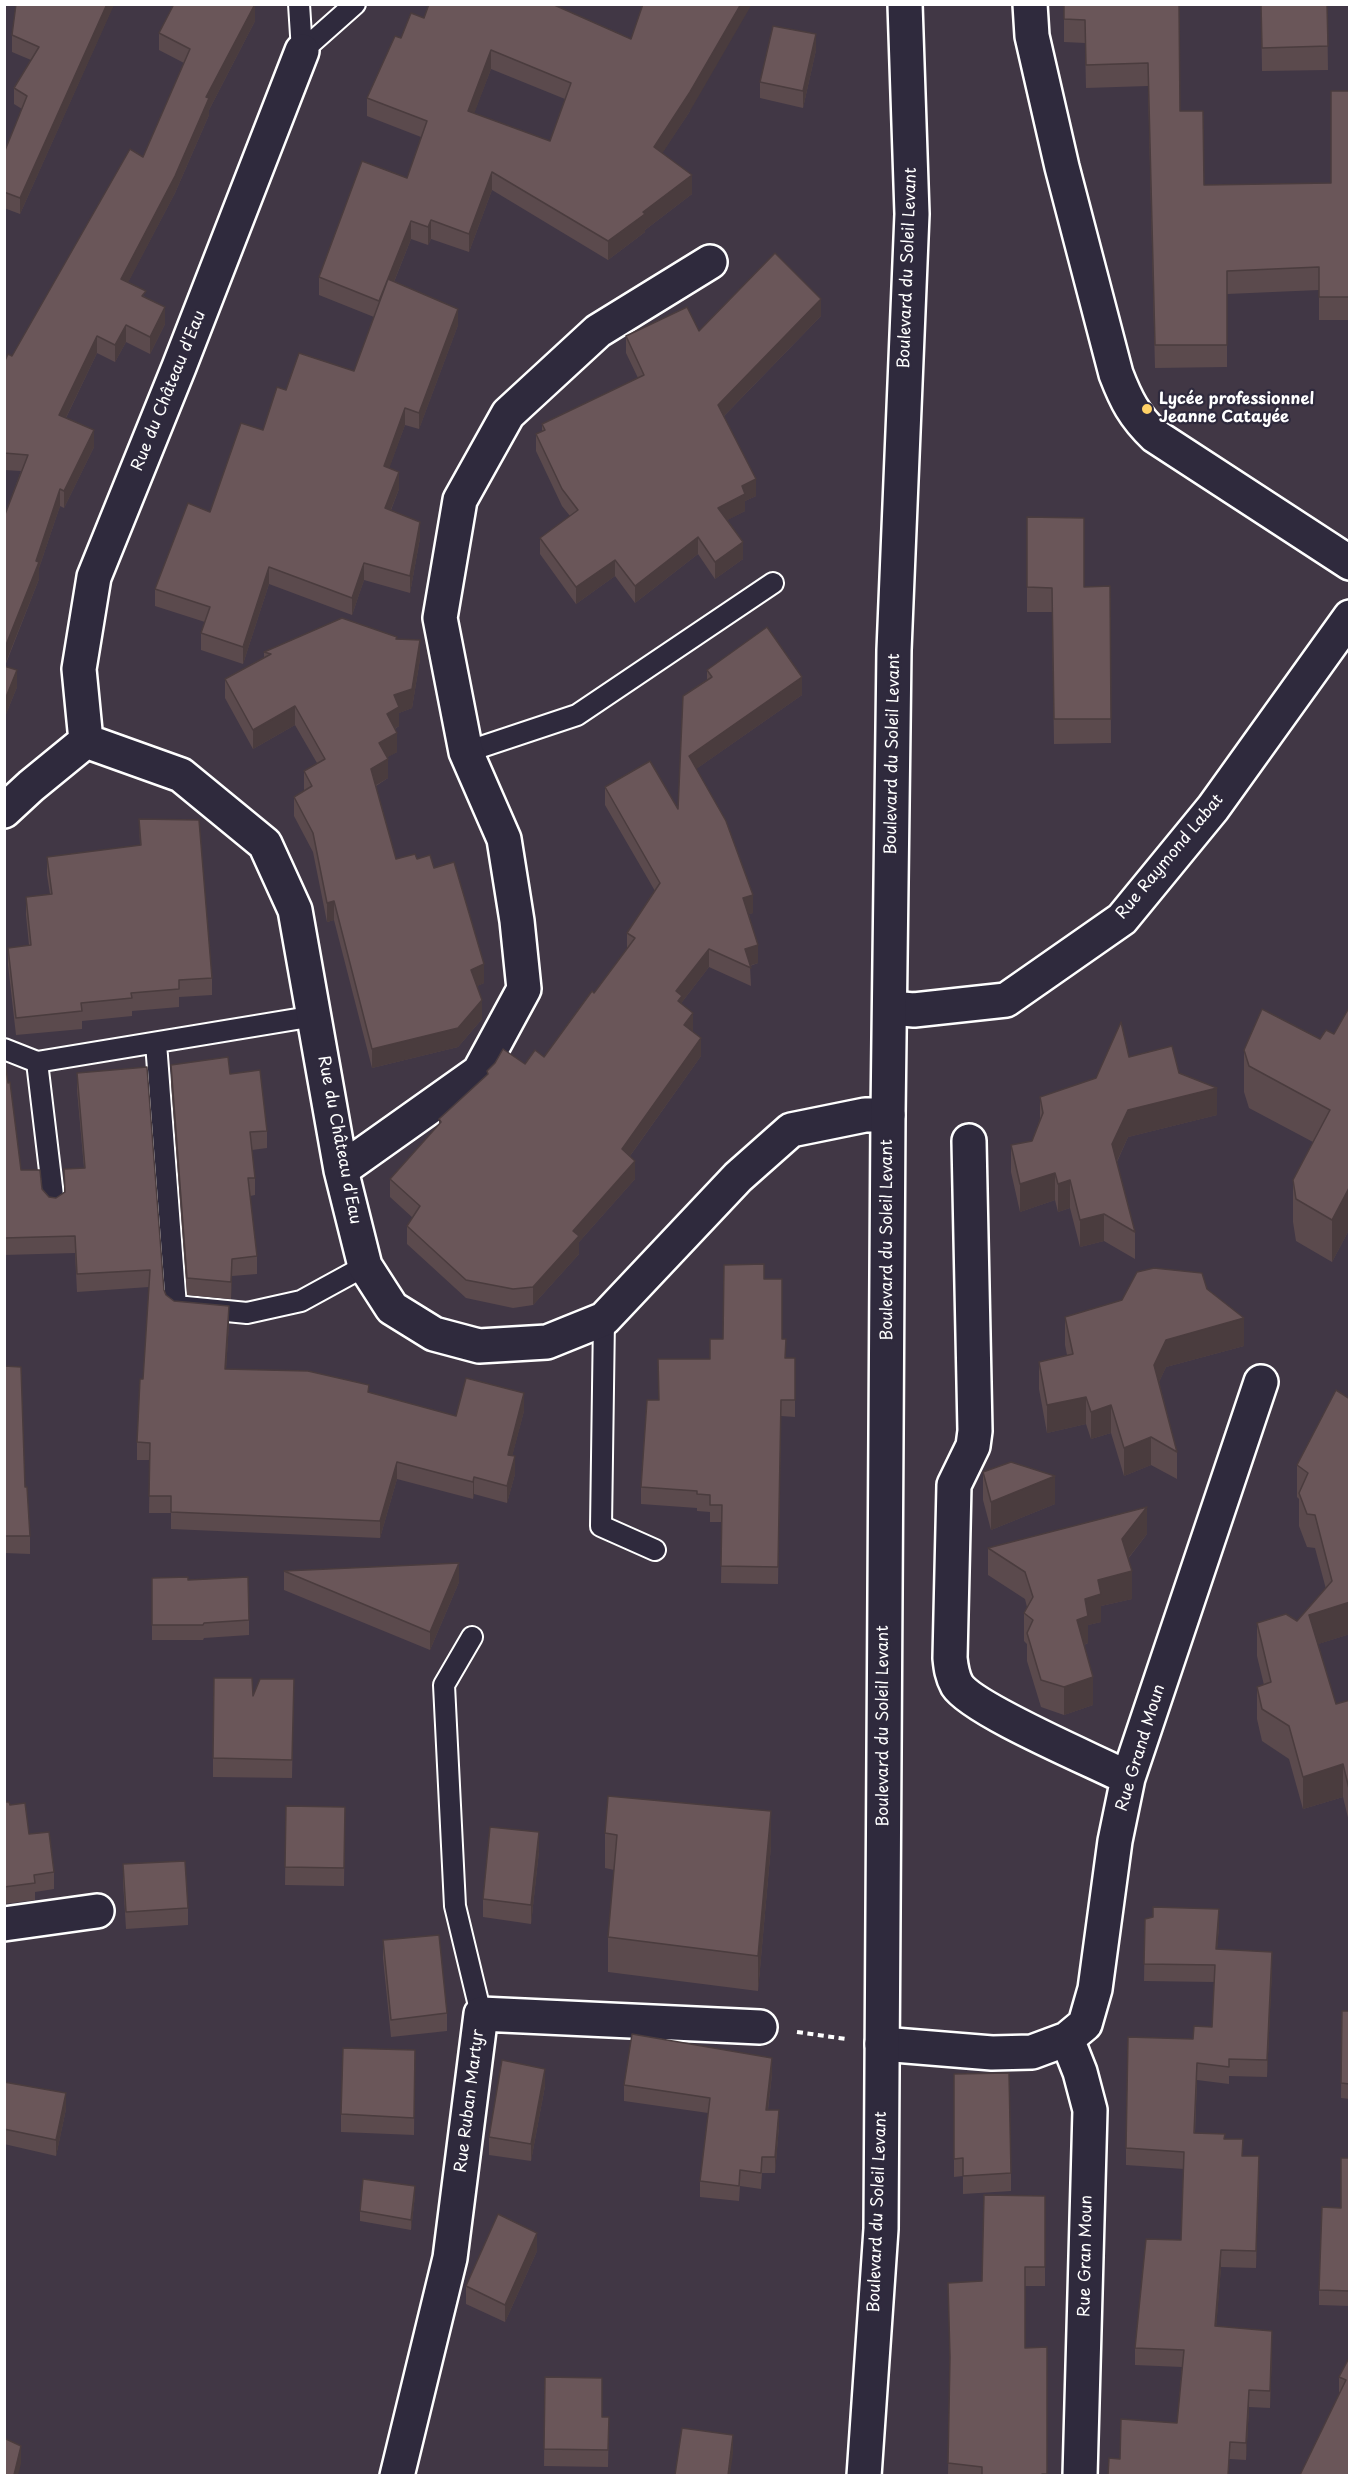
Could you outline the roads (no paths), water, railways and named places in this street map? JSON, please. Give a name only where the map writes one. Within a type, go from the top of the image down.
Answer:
[{"type":"street","name":"Boulevard du Soleil Levant","points":[[864,2475],[881,2229],[888,1115],[894,650],[912,214],[905,4]]},
{"type":"street","points":[[1030,4],[1032,36],[1062,167],[1116,374],[1126,400],[1138,420],[1155,436],[1350,562]]},
{"type":"street","name":"Rue du Château d'Eau","points":[[302,51],[179,367],[94,577],[79,669],[86,741],[181,775],[265,844],[295,910],[341,1170],[365,1266],[392,1308],[434,1334],[479,1346],[547,1342],[604,1319],[738,1177],[792,1130],[865,1115],[888,1115]]},
{"type":"street","points":[[341,1170],[479,1072],[524,989],[517,921],[504,839],[466,752],[440,618],[460,500],[508,414],[598,331],[710,262]]},
{"type":"street","name":"Rue Raymond Labat","points":[[890,1008],[914,1010],[1006,1000],[1122,919],[1213,808],[1350,617]]},
{"type":"street","points":[[4,811],[86,741]]},
{"type":"street","points":[[969,1142],[975,1431],[973,1446],[954,1485],[950,1658],[952,1673],[958,1686],[988,1709],[1128,1778]]},
{"type":"street","name":"Rue Grand Moun","points":[[882,2044],[992,2053],[1032,2052],[1066,2039],[1085,2024],[1095,1989],[1115,1841],[1128,1778],[1261,1382]]},
{"type":"street","points":[[4,1924],[97,1911]]},
{"type":"street","name":"Rue Ruban Martyr","points":[[397,2475],[450,2258],[481,2014],[760,2027]]},
{"type":"street","name":"Rue Gran Moun","points":[[1066,2039],[1080,2072],[1090,2110],[1080,2475]]},
{"type":"lane","points":[[299,4],[302,51]]},
{"type":"lane","points":[[302,51],[355,4]]},
{"type":"lane","points":[[466,752],[577,715],[772,583]]},
{"type":"lane","points":[[4,1049],[37,1062],[315,1016]]},
{"type":"lane","points":[[156,1043],[176,1306],[247,1312],[301,1302],[365,1266]]},
{"type":"lane","points":[[37,1062],[54,1204]]},
{"type":"lane","points":[[604,1319],[601,1526],[655,1550]]},
{"type":"lane","points":[[472,1637],[444,1685],[455,1906],[481,2014]]},
{"type":"place","name":"Lycée professionnel Jeanne Catayée","points":[[1147,409]]}]
